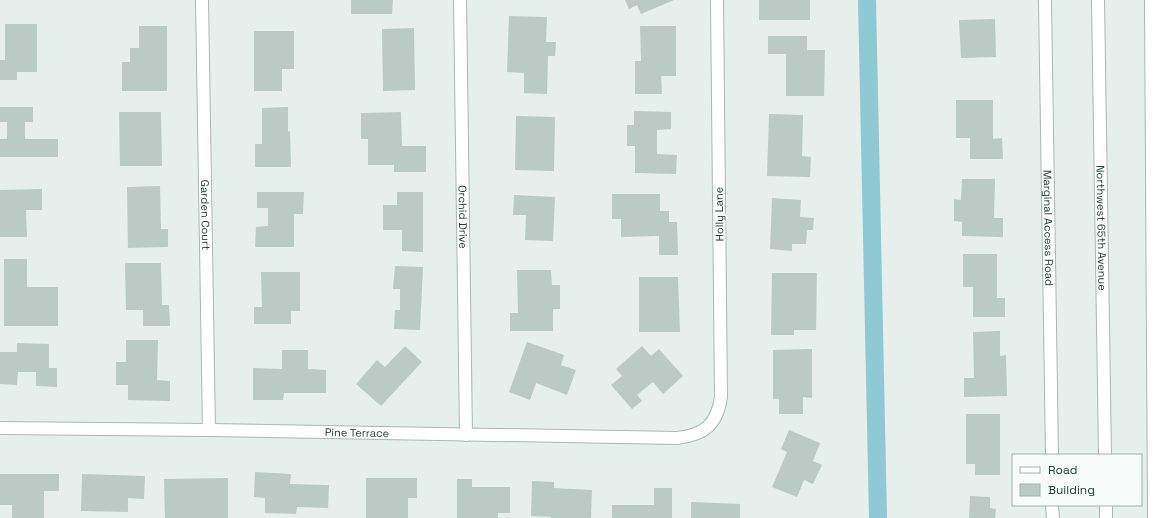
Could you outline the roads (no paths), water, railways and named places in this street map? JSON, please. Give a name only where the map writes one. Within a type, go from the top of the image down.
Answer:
[{"type":"street","name":"Garden Court","points":[[202,0],[209,430]]},
{"type":"street","name":"Orchid Drive","points":[[460,0],[466,435]]},
{"type":"street","name":"Holly Lane","points":[[709,425],[717,414],[720,406],[721,385],[717,0]]},
{"type":"street","name":"Marginal Access Road","points":[[1045,0],[1052,454]]},
{"type":"street","name":"Northwest 65th Avenue","points":[[1098,0],[1105,454]]},
{"type":"street","points":[[1151,0],[1154,518]]},
{"type":"street","name":"Pine Terrace","points":[[0,428],[677,438],[694,436],[709,425]]},
{"type":"street","points":[[1052,506],[1052,518]]},
{"type":"street","points":[[1106,506],[1106,518]]},
{"type":"waterway","points":[[867,0],[878,518]]}]
